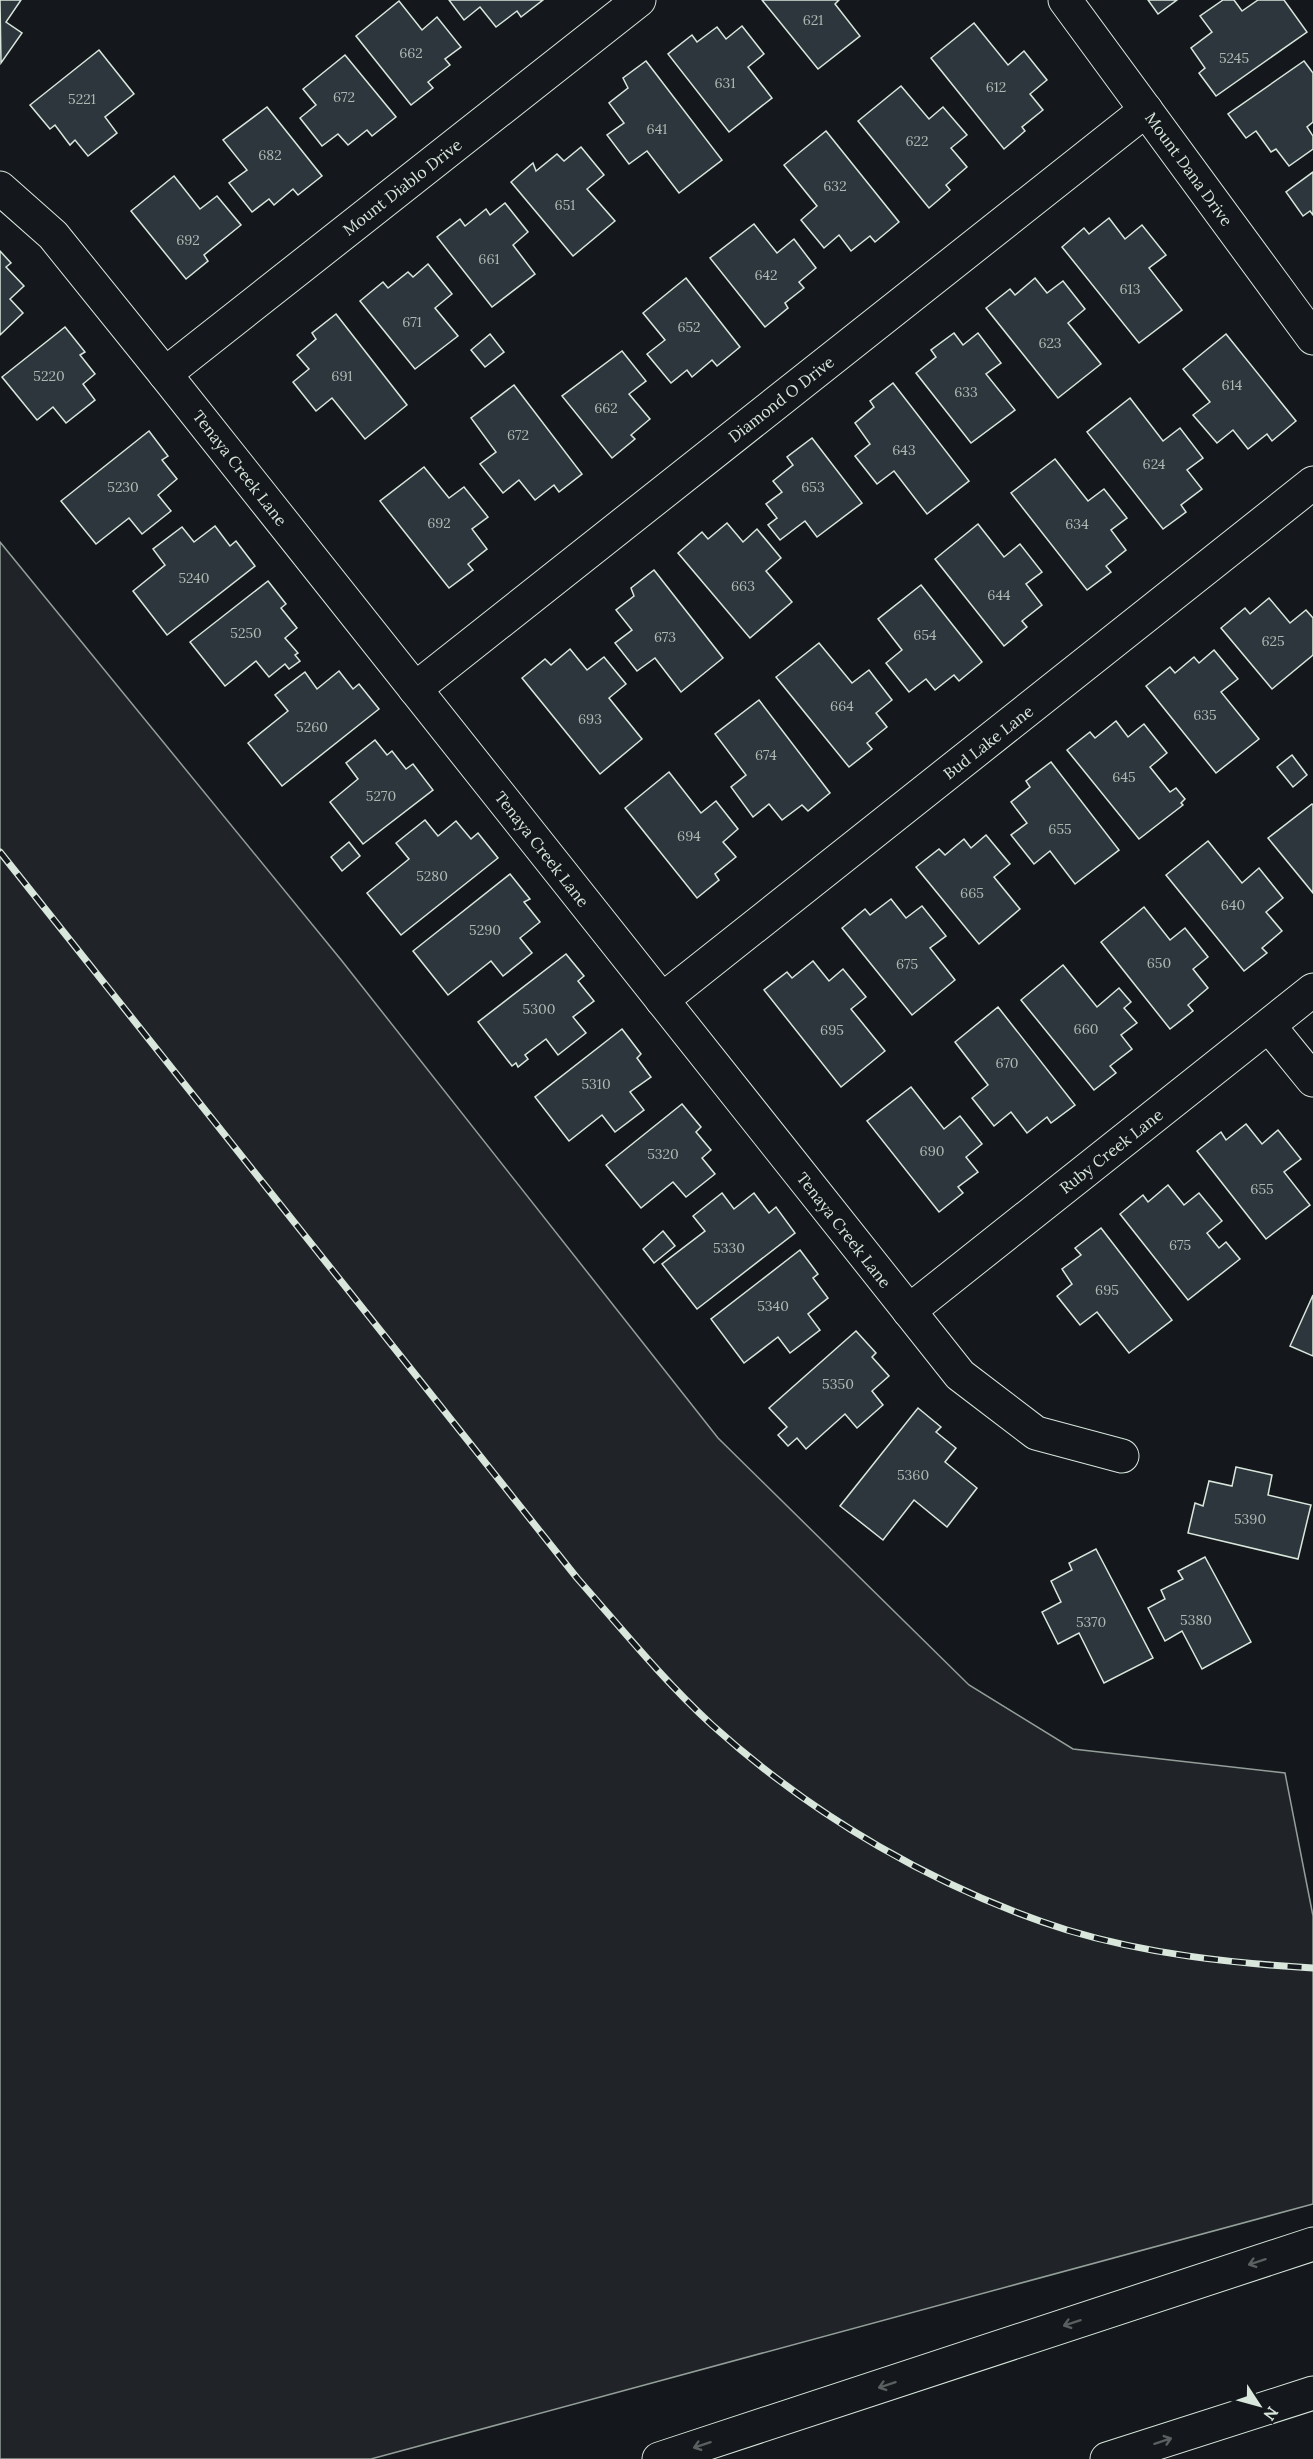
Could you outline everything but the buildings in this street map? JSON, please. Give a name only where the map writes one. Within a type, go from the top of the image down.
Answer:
[{"type":"main road","name":"Mount Diablo Drive","points":[[165,374],[639,0]]},
{"type":"main road","name":"Mount Dana Drive","points":[[1065,0],[1313,338]]},
{"type":"main road","name":"Diamond O Drive","points":[[416,689],[1146,110]]},
{"type":"main road","name":"Tenaya Creek Lane","points":[[0,188],[53,235],[960,1375],[1036,1433],[1122,1456]]},
{"type":"main road","name":"Bud Lake Lane","points":[[662,1000],[1313,483]]},
{"type":"main road","name":"Ruby Creek Lane","points":[[909,1311],[1313,990]]},
{"type":"main road","points":[[1269,1026],[1313,1080]]},
{"type":"main road","points":[[659,2459],[1313,2244]]},
{"type":"main road","points":[[1107,2459],[1313,2393]]},
{"type":"shaded area","points":[[0,542],[342,961],[718,1438],[969,1685],[1073,1749],[1285,1773],[1313,1916],[1313,2204],[371,2459],[0,2459]]},
{"type":"railway","points":[[0,852],[577,1578],[676,1690],[712,1725],[792,1790],[834,1819],[924,1871],[1019,1913],[1067,1930],[1158,1951],[1220,1960],[1313,1968]]}]
